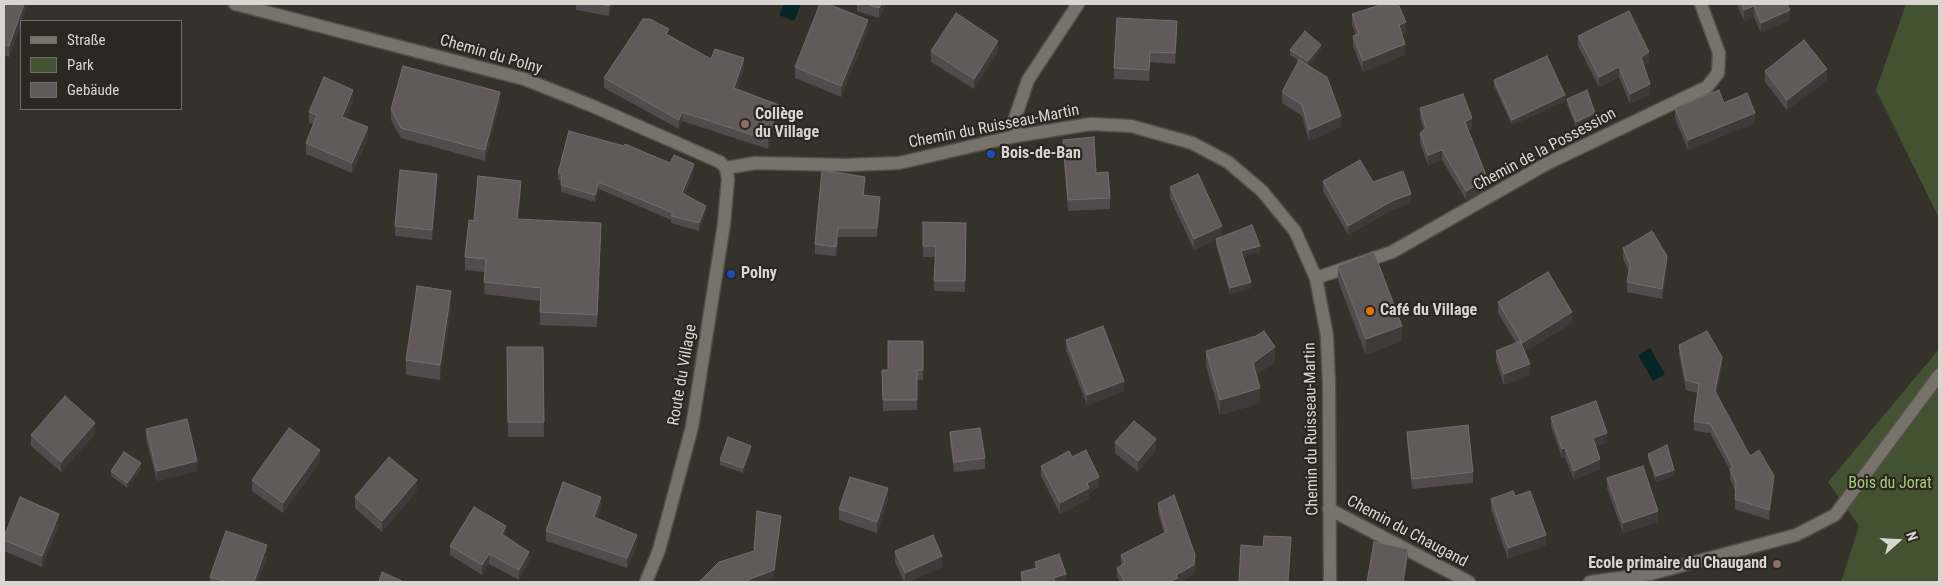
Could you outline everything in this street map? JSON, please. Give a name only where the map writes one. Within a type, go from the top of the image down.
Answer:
[{"type":"street","name":"Chemin du Polny","points":[[235,4],[524,79],[590,105],[720,162],[726,168]]},
{"type":"street","points":[[1016,136],[1015,118],[1028,80],[1078,4]]},
{"type":"street","name":"Chemin de la Possession","points":[[1316,278],[1392,252],[1548,163],[1707,87],[1718,73],[1719,53],[1701,4]]},
{"type":"street","name":"Chemin du Ruisseau-Martin","points":[[726,168],[755,163],[846,165],[898,163],[1016,136],[1091,124],[1131,126],[1192,144],[1228,162],[1262,191],[1295,231],[1316,278],[1327,336],[1330,582]]},
{"type":"street","name":"Route du Village","points":[[646,582],[659,550],[692,427],[724,224],[728,179],[726,168]]},
{"type":"street","points":[[1590,582],[1650,574],[1796,536],[1834,515],[1939,375]]},
{"type":"street","name":"Chemin du Chaugand","points":[[1329,509],[1469,582]]},
{"type":"green space","points":[[1906,4],[1939,4],[1939,218],[1876,90]]},
{"type":"green space","name":"Bois du Jorat","points":[[1939,349],[1939,582],[1841,582],[1859,526],[1828,482]]},
{"type":"water","points":[[784,4],[801,4],[794,21],[779,15]]},
{"type":"water","points":[[1650,348],[1665,374],[1653,381],[1638,355]]},
{"type":"building","points":[[4,4],[24,4],[9,46],[4,44]]},
{"type":"building","points":[[820,4],[828,4],[868,20],[841,86],[795,67]]},
{"type":"building","points":[[867,4],[881,4],[879,8]]},
{"type":"building","points":[[1383,4],[1398,4],[1406,22],[1399,25],[1405,44],[1363,61],[1353,36],[1359,34],[1352,14]]},
{"type":"building","points":[[1742,4],[1787,4],[1790,10],[1761,23],[1754,6],[1744,10]]},
{"type":"building","points":[[1629,11],[1649,52],[1641,57],[1650,84],[1630,94],[1619,67],[1599,77],[1578,36]]},
{"type":"building","points":[[956,13],[998,41],[974,79],[931,51]]},
{"type":"building","points":[[1117,18],[1177,21],[1175,53],[1150,52],[1149,70],[1114,68]]},
{"type":"building","points":[[643,19],[650,19],[669,29],[666,34],[711,59],[715,49],[744,58],[734,88],[779,105],[768,140],[682,112],[679,120],[604,78]]},
{"type":"building","points":[[1305,31],[1321,45],[1308,61],[1290,50]]},
{"type":"building","points":[[1804,40],[1827,69],[1787,100],[1765,71]]},
{"type":"building","points":[[1547,56],[1565,95],[1512,120],[1494,80]]},
{"type":"building","points":[[1299,60],[1327,77],[1341,116],[1309,130],[1302,105],[1282,92]]},
{"type":"building","points":[[403,66],[500,92],[485,150],[401,128],[391,109]]},
{"type":"building","points":[[324,77],[353,90],[342,117],[368,127],[352,163],[306,143],[317,115],[309,112]]},
{"type":"building","points":[[1587,90],[1595,113],[1576,122],[1567,99]]},
{"type":"building","points":[[1719,90],[1724,103],[1747,93],[1755,113],[1688,140],[1675,108]]},
{"type":"building","points":[[1463,94],[1472,118],[1465,122],[1486,175],[1484,176],[1486,180],[1466,191],[1442,150],[1428,155],[1420,133],[1426,128],[1420,108]]},
{"type":"building","points":[[569,131],[624,146],[625,144],[670,163],[674,155],[694,164],[682,193],[706,206],[699,223],[671,216],[673,213],[599,182],[595,195],[561,185],[562,174],[558,173]]},
{"type":"building","points":[[1094,137],[1096,173],[1108,172],[1110,198],[1068,200],[1063,140]]},
{"type":"building","points":[[1360,160],[1373,182],[1403,171],[1411,194],[1392,201],[1348,226],[1323,181]]},
{"type":"building","points":[[400,170],[437,174],[432,230],[395,226]]},
{"type":"building","points":[[822,170],[865,177],[863,195],[880,197],[877,228],[838,228],[836,247],[815,244]]},
{"type":"building","points":[[1198,174],[1222,226],[1194,239],[1170,187]]},
{"type":"building","points":[[478,176],[521,181],[517,219],[601,223],[597,315],[540,312],[541,288],[484,282],[486,259],[465,257],[469,220],[474,221]]},
{"type":"building","points":[[923,222],[966,223],[965,281],[934,281],[936,246],[923,246]]},
{"type":"building","points":[[1252,225],[1260,246],[1241,251],[1251,282],[1230,288],[1216,239]]},
{"type":"building","points":[[1652,231],[1667,256],[1662,289],[1627,282],[1630,265],[1623,248]]},
{"type":"building","name":"Café du Village","points":[[1374,252],[1402,326],[1366,339],[1338,266]]},
{"type":"building","points":[[1548,272],[1572,312],[1522,343],[1498,302]]},
{"type":"building","points":[[417,286],[451,291],[440,365],[406,360]]},
{"type":"building","points":[[1103,326],[1124,381],[1087,395],[1066,340]]},
{"type":"building","points":[[1264,331],[1275,347],[1253,363],[1260,388],[1220,400],[1206,351],[1256,336]]},
{"type":"building","points":[[1707,331],[1722,357],[1715,391],[1750,456],[1759,450],[1774,476],[1769,510],[1735,499],[1736,483],[1730,469],[1733,467],[1709,422],[1709,424],[1694,421],[1699,384],[1686,380],[1679,345]]},
{"type":"building","points":[[888,341],[923,341],[923,370],[917,370],[917,400],[883,400],[882,370],[888,370]]},
{"type":"building","points":[[1520,341],[1530,364],[1504,374],[1496,351]]},
{"type":"building","points":[[507,347],[543,347],[544,422],[508,422]]},
{"type":"building","points":[[65,396],[95,423],[61,462],[31,435]]},
{"type":"building","points":[[1596,401],[1607,433],[1593,438],[1600,459],[1574,471],[1565,448],[1562,449],[1551,417]]},
{"type":"building","points":[[187,419],[197,461],[157,471],[146,429]]},
{"type":"building","points":[[1134,421],[1156,439],[1138,461],[1115,442]]},
{"type":"building","points":[[1468,425],[1473,472],[1412,479],[1407,432]]},
{"type":"building","points":[[289,428],[320,450],[283,503],[252,480]]},
{"type":"building","points":[[980,428],[985,458],[954,462],[950,432]]},
{"type":"building","points":[[728,437],[751,446],[743,468],[720,460]]},
{"type":"building","points":[[1667,445],[1674,470],[1656,476],[1648,454]]},
{"type":"building","points":[[1086,450],[1099,477],[1087,483],[1089,488],[1060,503],[1041,466],[1069,451],[1072,457]]},
{"type":"building","points":[[124,452],[141,463],[127,483],[111,471]]},
{"type":"building","points":[[389,457],[417,480],[382,521],[355,497]]},
{"type":"building","points":[[1643,466],[1658,511],[1623,523],[1607,478]]},
{"type":"building","points":[[850,477],[888,488],[877,522],[839,509]]},
{"type":"building","points":[[563,482],[601,497],[594,517],[637,535],[627,558],[546,531]]},
{"type":"building","points":[[1513,491],[1515,496],[1530,491],[1546,535],[1508,548],[1491,499]]},
{"type":"building","points":[[1174,495],[1195,555],[1194,565],[1176,575],[1178,578],[1169,582],[1125,582],[1117,568],[1125,563],[1121,555],[1166,532],[1158,503]]},
{"type":"building","points":[[20,497],[59,514],[42,556],[4,540]]},
{"type":"building","points":[[474,507],[506,526],[502,534],[529,552],[519,570],[489,554],[482,565],[450,546]]},
{"type":"building","points":[[757,511],[781,516],[774,570],[750,579],[747,582],[699,582],[719,562],[754,551]]},
{"type":"building","points":[[226,531],[267,545],[254,582],[227,582],[210,577]]},
{"type":"building","points":[[933,535],[942,556],[905,573],[895,551]]},
{"type":"building","points":[[1264,536],[1291,537],[1288,582],[1239,581],[1241,545],[1263,547]]},
{"type":"building","points":[[1374,542],[1408,549],[1403,581],[1411,582],[1367,582]]},
{"type":"building","points":[[1059,554],[1066,574],[1053,578],[1055,582],[1023,582],[1021,572],[1037,568],[1035,562]]},
{"type":"building","points":[[382,572],[402,581],[379,582]]},
{"type":"place","name":"Collège du Village","points":[[745,124]]},
{"type":"place","name":"Bois-de-Ban","points":[[991,154]]},
{"type":"place","name":"Polny","points":[[731,274]]},
{"type":"place","name":"Café du Village","points":[[1370,311]]},
{"type":"place","name":"Ecole primaire du Chaugand","points":[[1777,564]]}]
